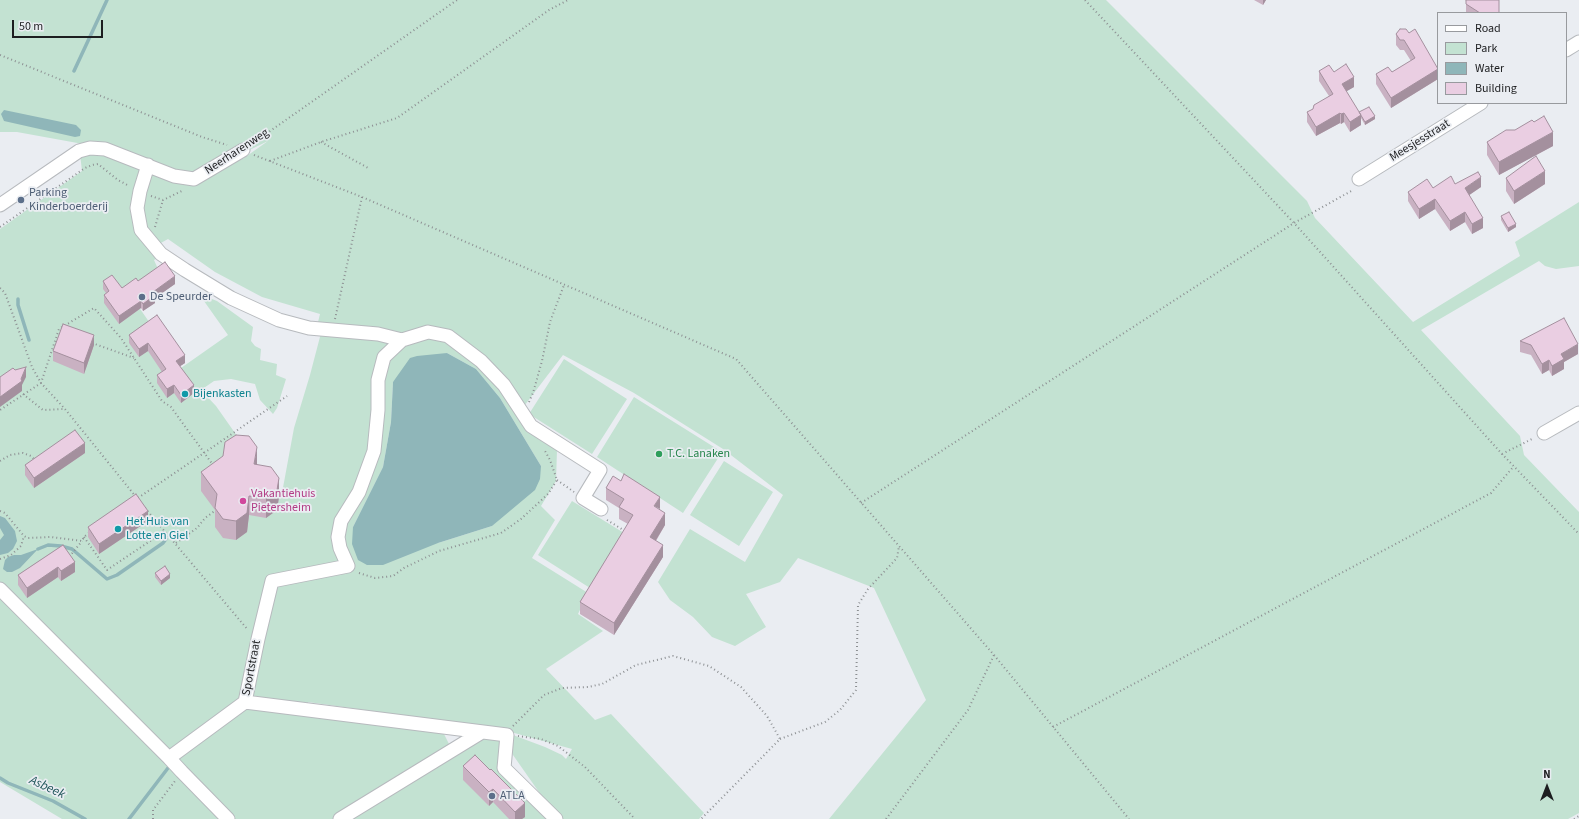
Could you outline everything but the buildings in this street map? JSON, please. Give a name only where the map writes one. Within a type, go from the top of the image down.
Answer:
[{"type":"street","points":[[1567,49],[1579,42]]},
{"type":"street","name":"Meesjesstraat","points":[[1359,179],[1479,104]]},
{"type":"street","name":"Neerharenweg","points":[[0,205],[79,151],[90,148],[106,149],[174,176],[194,180],[243,150]]},
{"type":"street","points":[[148,165],[140,191],[137,208],[141,230],[161,254],[231,298],[279,320],[309,328],[378,334],[402,340]]},
{"type":"street","points":[[348,566],[340,548],[338,537],[341,520],[359,492],[374,451],[378,410],[378,380],[384,357],[402,340],[428,332],[448,336],[481,361],[504,385],[531,426],[600,470],[583,498],[601,509]]},
{"type":"street","points":[[1544,433],[1579,413]]},
{"type":"street","name":"Sportstraat","points":[[169,758],[245,702],[272,581],[348,566]]},
{"type":"street","points":[[0,589],[228,819]]},
{"type":"street","points":[[245,702],[506,734],[504,768],[556,819]]},
{"type":"street","points":[[340,819],[482,732]]},
{"type":"path","name":"Neerharenweg","points":[[243,150],[457,0]]},
{"type":"path","points":[[269,161],[321,142],[398,118],[549,10],[568,0]]},
{"type":"path","points":[[1086,0],[1294,224],[1502,454],[1579,534]]},
{"type":"path","points":[[0,55],[202,137],[243,150],[362,197],[736,359],[994,655],[1129,819]]},
{"type":"path","points":[[321,142],[370,169]]},
{"type":"path","points":[[0,227],[85,168],[92,165],[98,164],[118,180],[140,191]]},
{"type":"path","points":[[862,503],[1294,224],[1360,186],[1359,179]]},
{"type":"path","points":[[329,330],[362,197]]},
{"type":"path","points":[[151,241],[163,200]]},
{"type":"path","points":[[523,415],[533,394],[550,322],[564,285]]},
{"type":"path","points":[[0,288],[5,292],[32,367],[41,383],[65,409],[137,498],[258,639]]},
{"type":"path","points":[[0,410],[41,383],[59,329],[94,308],[121,338],[162,401],[172,407],[216,470]]},
{"type":"path","points":[[58,332],[64,333]]},
{"type":"path","points":[[92,343],[135,358]]},
{"type":"path","points":[[23,394],[43,410],[65,409]]},
{"type":"path","points":[[137,498],[204,454],[287,396]]},
{"type":"path","points":[[1502,454],[1544,433]]},
{"type":"path","points":[[542,446],[550,460],[557,480],[583,498]]},
{"type":"path","points":[[0,461],[10,455],[23,453],[31,456],[39,465]]},
{"type":"path","points":[[1054,728],[1491,493],[1514,466]]},
{"type":"path","points":[[348,566],[362,574],[375,578],[393,576],[404,568],[439,551],[501,533],[521,520],[548,494],[557,480]]},
{"type":"path","points":[[176,543],[197,528],[205,518],[219,507]]},
{"type":"path","points":[[601,509],[598,514],[629,534]]},
{"type":"path","points":[[0,511],[5,513],[24,536],[28,538],[51,537],[82,541]]},
{"type":"path","points":[[64,553],[70,556],[84,537],[96,528]]},
{"type":"path","points":[[84,537],[107,570],[165,530]]},
{"type":"path","points":[[0,559],[11,555],[21,546],[24,536]]},
{"type":"path","points":[[701,819],[780,739],[825,722],[840,710],[856,690],[858,605],[868,589],[897,558],[899,546]]},
{"type":"path","points":[[886,819],[968,710],[994,655]]},
{"type":"path","points":[[506,734],[515,723],[544,695],[562,688],[588,687],[602,684],[636,665],[673,656],[709,666],[741,687],[767,716],[780,739]]},
{"type":"path","points":[[506,734],[541,739],[558,746],[584,767],[635,819]]},
{"type":"path","points":[[153,819],[153,810],[182,772]]},
{"type":"path","points":[[1574,819],[1579,816]]},
{"type":"green space","points":[[0,0],[1106,0],[1307,201],[1315,218],[1413,322],[1520,256],[1515,242],[1579,202],[1579,266],[1556,269],[1545,266],[1539,261],[1421,330],[1520,436],[1524,455],[1579,512],[1579,813],[1568,819],[829,819],[926,700],[874,588],[798,558],[780,582],[746,594],[766,627],[735,646],[712,637],[693,617],[670,600],[658,582],[690,529],[745,562],[783,495],[723,449],[634,393],[563,355],[518,414],[557,450],[556,481],[541,506],[555,520],[532,558],[588,593],[578,614],[603,631],[546,669],[595,720],[611,714],[704,813],[699,819],[354,819],[352,816],[479,737],[497,737],[502,743],[498,767],[548,805],[513,755],[510,746],[513,735],[545,747],[562,755],[566,759],[572,749],[500,729],[308,702],[309,714],[442,730],[450,746],[336,819],[62,819],[0,782],[0,229],[82,171],[80,154],[96,152],[194,181],[244,158],[268,141],[194,177],[83,144],[17,132],[0,132]],"holes":[[[168,239],[215,272],[262,297],[320,314],[317,326],[321,333],[294,428],[282,493],[284,498],[261,470],[216,406],[201,390],[214,381],[231,379],[255,384],[260,400],[273,414],[277,408],[286,379],[276,375],[277,364],[260,360],[261,349],[255,346],[251,341],[253,327],[217,301],[199,294],[228,335],[181,368],[127,290],[158,269],[154,260],[156,259],[159,244]],[[447,353],[476,369],[500,398],[541,466],[492,526],[438,543],[353,527],[383,467],[391,422],[393,382]]]},
{"type":"green space","points":[[564,359],[627,399],[592,454],[529,414]]},
{"type":"green space","name":"T.C. Lanaken","points":[[634,397],[722,452],[683,513],[597,457]]},
{"type":"green space","points":[[724,461],[773,492],[739,546],[690,515]]},
{"type":"green space","points":[[572,501],[624,533],[590,588],[538,555]]},
{"type":"water","points":[[4,110],[76,125],[81,130],[80,136],[75,137],[4,121],[1,114]]},
{"type":"water","points":[[447,353],[476,369],[500,398],[541,466],[540,479],[535,490],[492,526],[438,543],[383,565],[367,565],[358,560],[352,544],[353,527],[383,467],[391,422],[393,382],[410,358]]},
{"type":"water","points":[[0,516],[5,518],[15,531],[17,541],[13,549],[8,553],[0,555],[0,540],[4,535],[0,528]]},
{"type":"water","points":[[38,549],[20,568],[12,572],[7,572],[3,569],[5,560],[8,557],[21,555]]},
{"type":"waterway","name":"Asbeek","points":[[74,71],[107,0]]},
{"type":"waterway","points":[[18,299],[18,305],[29,340]]},
{"type":"waterway","points":[[38,549],[48,545],[72,549],[107,579],[117,575],[163,543],[166,539]]},
{"type":"waterway","points":[[129,819],[168,768]]},
{"type":"waterway","name":"Asbeek","points":[[0,778],[8,783],[53,801],[85,819]]},
{"type":"place","name":"Parking Kinderboerderij","points":[[21,200]]},
{"type":"place","name":"De Speurder","points":[[142,297]]},
{"type":"place","name":"Bijenkasten","points":[[185,394]]},
{"type":"place","name":"T.C. Lanaken","points":[[659,454]]},
{"type":"place","name":"Vakantiehuis Pietersheim","points":[[243,501]]},
{"type":"place","name":"Het Huis van Lotte en Giel","points":[[118,529]]},
{"type":"place","name":"ATLA","points":[[492,796]]}]
